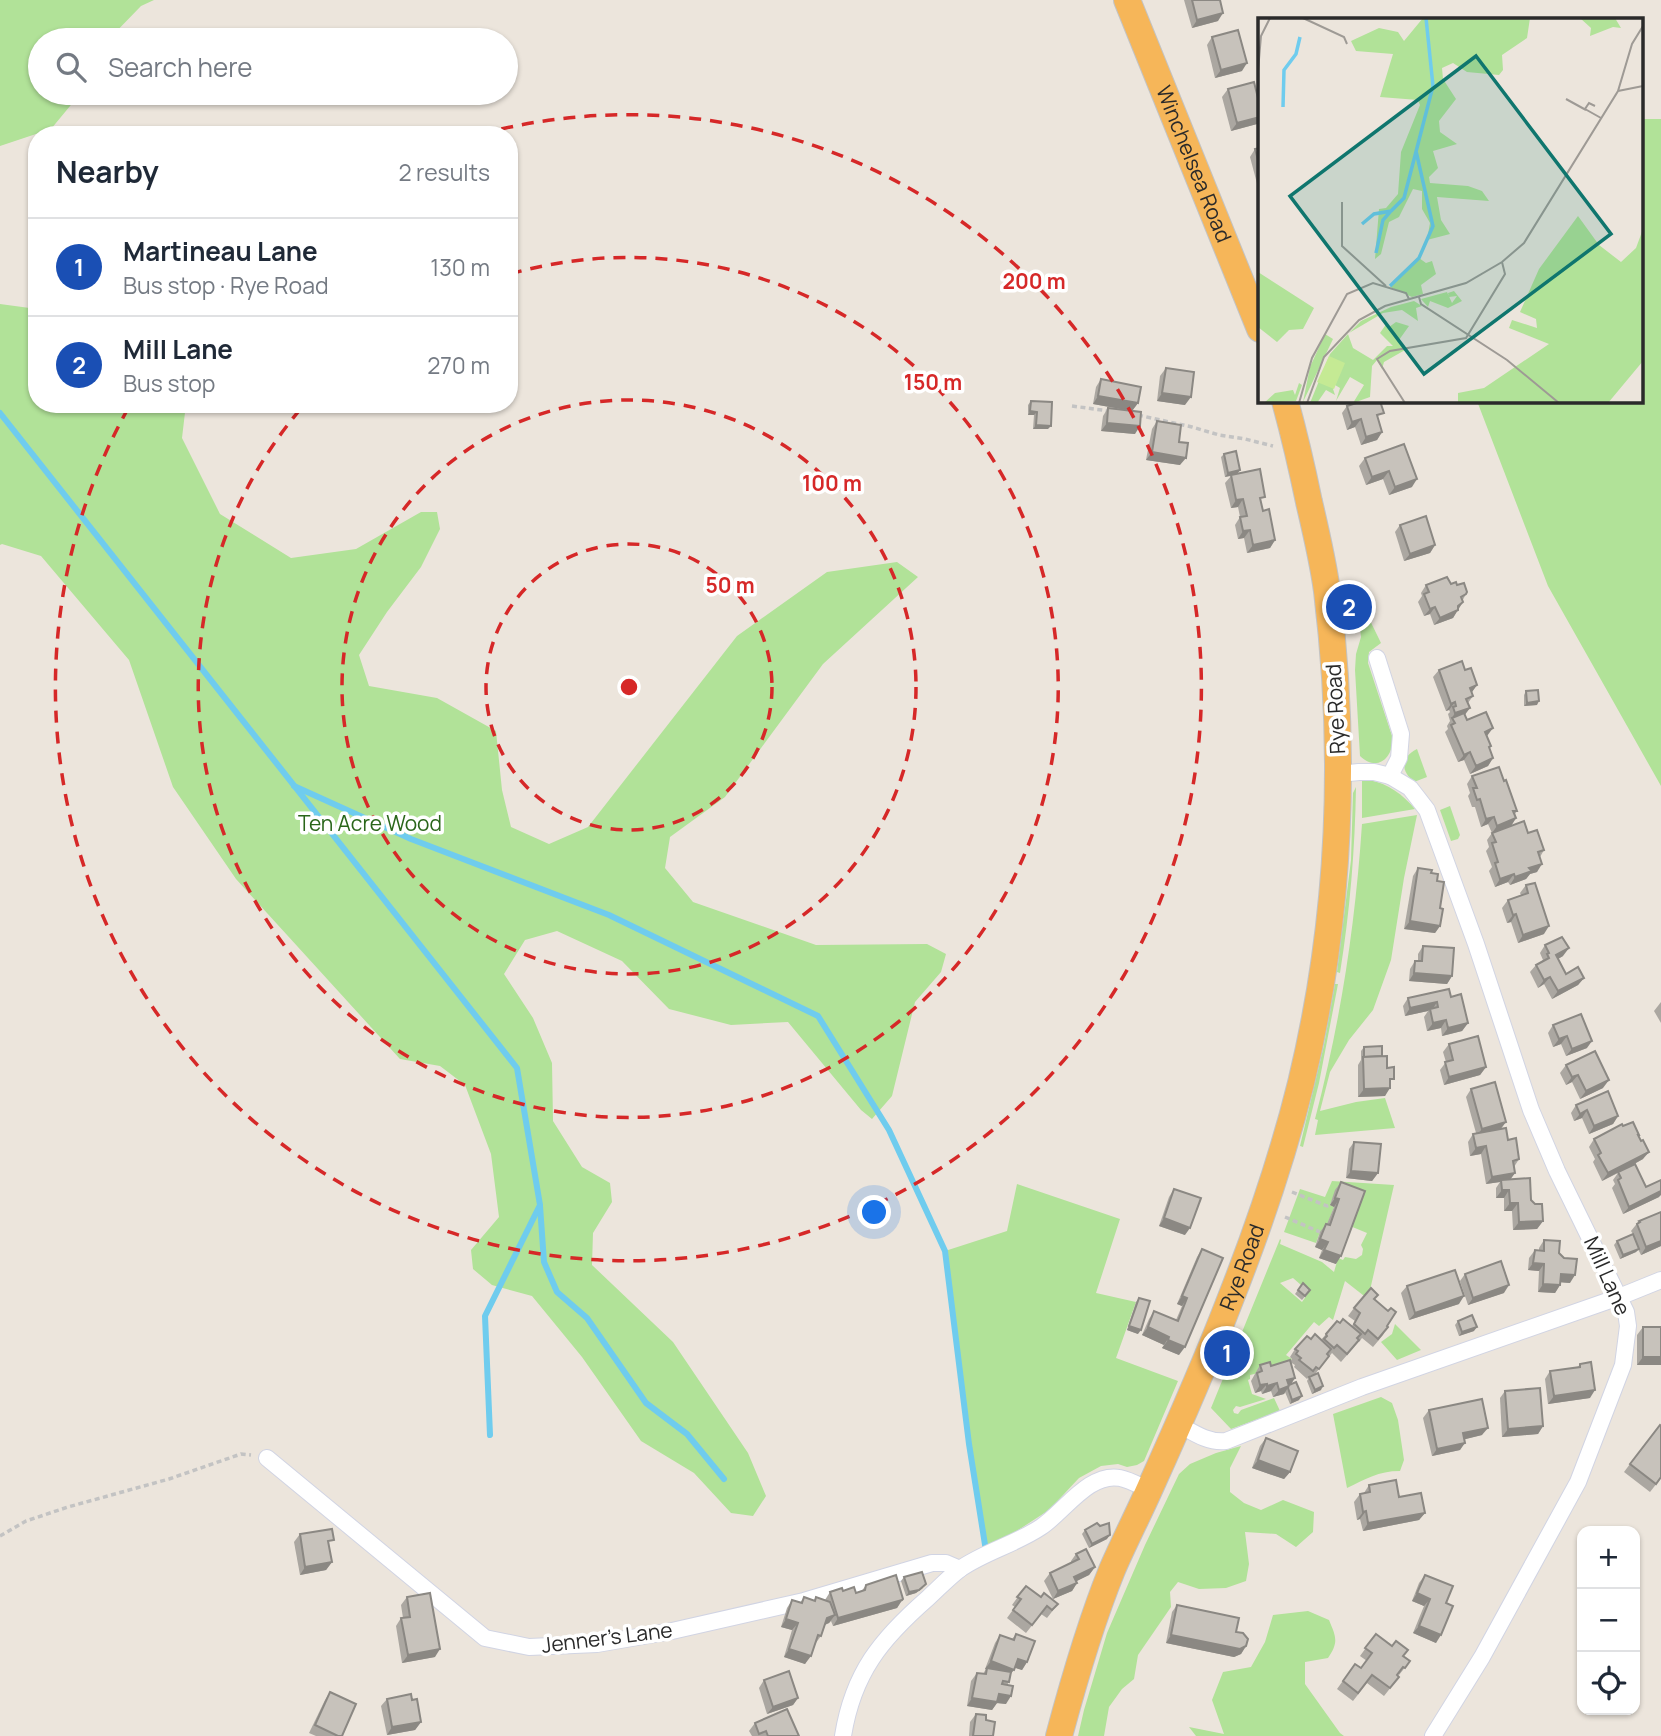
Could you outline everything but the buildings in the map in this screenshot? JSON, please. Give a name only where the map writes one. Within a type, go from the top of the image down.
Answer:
[{"type":"highway","name":"Winchelsea Road","points":[[1127,0],[1258,323]]},
{"type":"highway","points":[[1285,402],[1296,443]]},
{"type":"highway","name":"Rye Road","points":[[1059,1736],[1077,1666],[1097,1609],[1231,1299],[1258,1227],[1284,1147],[1301,1082],[1320,988],[1335,853],[1339,774],[1336,677],[1322,555],[1296,443]]},
{"type":"street","name":"Rye Road","points":[[1339,774],[1366,772],[1390,776],[1399,758],[1401,734],[1377,658]]},
{"type":"street","name":"Mill Lane","points":[[1390,776],[1410,788],[1427,810],[1476,944],[1531,1110],[1557,1171],[1626,1312],[1628,1326],[1623,1365],[1578,1482],[1482,1657],[1433,1736]]},
{"type":"street","points":[[1178,1424],[1208,1440],[1226,1441],[1362,1387],[1661,1280]]},
{"type":"street","name":"Jenner's Lane","points":[[267,1458],[485,1639],[529,1647],[597,1644],[672,1631],[804,1601],[933,1563],[946,1563],[960,1569]]},
{"type":"street","points":[[843,1736],[855,1689],[871,1658],[890,1633],[960,1569],[1041,1527],[1096,1480],[1122,1478],[1149,1490]]},
{"type":"path","points":[[1072,405],[1113,411]]},
{"type":"path","points":[[1126,413],[1277,447],[1296,443]]},
{"type":"path","points":[[1292,1192],[1329,1205]]},
{"type":"path","points":[[1285,1217],[1321,1232]]},
{"type":"path","points":[[0,1536],[26,1521],[169,1479],[241,1454],[267,1458]]},
{"type":"green space","points":[[0,0],[154,0],[141,6],[120,28],[28,28],[28,105],[71,105],[53,126],[28,126],[28,137],[0,146]]},
{"type":"green space","points":[[1644,119],[1661,119],[1661,786],[1548,586],[1477,402],[1644,402]]},
{"type":"green space","name":"Ten Acre Wood","points":[[0,304],[28,308],[28,413],[185,413],[182,438],[220,514],[291,558],[356,549],[421,512],[437,512],[440,529],[421,567],[359,655],[369,686],[437,698],[496,731],[502,790],[511,827],[549,844],[588,827],[737,636],[827,572],[897,562],[918,577],[823,664],[725,797],[670,837],[665,868],[693,902],[816,945],[927,944],[946,954],[941,972],[915,1002],[892,1096],[872,1119],[861,1110],[788,1022],[731,1025],[669,1009],[622,961],[557,931],[525,940],[504,974],[533,1018],[552,1063],[553,1121],[582,1167],[610,1183],[612,1202],[593,1233],[592,1265],[673,1342],[748,1453],[766,1496],[753,1516],[731,1513],[694,1473],[641,1441],[582,1357],[532,1296],[492,1285],[473,1269],[471,1250],[499,1217],[491,1154],[465,1085],[440,1066],[400,1059],[236,879],[173,787],[129,660],[41,556],[0,545]]},
{"type":"green space","points":[[1356,592],[1381,643],[1369,652],[1368,663],[1393,739],[1387,757],[1378,763],[1366,761],[1360,756],[1355,670],[1361,637]]},
{"type":"green space","points":[[1417,749],[1427,777],[1414,782],[1406,773],[1404,764],[1408,756]]},
{"type":"green space","points":[[1369,780],[1395,790],[1415,809],[1362,818],[1362,781]]},
{"type":"green space","points":[[1356,787],[1351,880],[1340,973],[1337,972],[1351,860],[1353,793]]},
{"type":"green space","points":[[1450,806],[1460,835],[1458,839],[1451,841],[1440,810]]},
{"type":"green space","points":[[1417,815],[1391,960],[1373,1010],[1349,1040],[1330,1072],[1320,1111],[1385,1098],[1395,1128],[1315,1135],[1318,1120],[1315,1119],[1346,973],[1362,824]]},
{"type":"green space","points":[[1335,984],[1338,984],[1319,1083],[1303,1147],[1300,1146],[1324,1045]]},
{"type":"green space","points":[[1332,1181],[1394,1185],[1368,1299],[1345,1281],[1333,1320],[1329,1317],[1319,1326],[1314,1322],[1286,1355],[1292,1359],[1288,1366],[1250,1375],[1248,1380],[1252,1394],[1266,1399],[1236,1406],[1233,1410],[1238,1414],[1241,1410],[1274,1398],[1280,1411],[1231,1429],[1211,1408],[1280,1239],[1280,1244],[1322,1262],[1334,1272],[1338,1258],[1356,1259],[1362,1255],[1361,1245],[1367,1233],[1350,1226],[1336,1190],[1330,1205],[1334,1207],[1324,1233],[1320,1232],[1316,1243],[1284,1232],[1300,1189],[1325,1197]],"holes":[[[1293,1278],[1309,1292],[1302,1302],[1280,1283]]]},
{"type":"green space","points":[[1017,1184],[1120,1219],[1096,1293],[1136,1302],[1116,1358],[1178,1381],[1144,1461],[1127,1467],[1118,1464],[1101,1466],[1079,1478],[1049,1510],[986,1551],[969,1444],[945,1251],[1007,1231]]},
{"type":"green space","points":[[1395,1324],[1421,1350],[1397,1360],[1381,1342],[1392,1334]]},
{"type":"green space","points":[[1381,1397],[1392,1403],[1398,1420],[1404,1460],[1400,1471],[1379,1474],[1347,1488],[1333,1414]]},
{"type":"green space","points":[[1241,1446],[1230,1468],[1230,1492],[1244,1503],[1261,1510],[1283,1500],[1314,1512],[1313,1532],[1296,1547],[1276,1534],[1245,1532],[1249,1564],[1246,1581],[1226,1588],[1199,1589],[1178,1582],[1170,1592],[1171,1607],[1138,1655],[1134,1679],[1122,1689],[1109,1707],[1104,1736],[1078,1736],[1107,1633],[1179,1474],[1190,1464]]},
{"type":"green space","points":[[1308,1611],[1329,1620],[1335,1639],[1334,1648],[1328,1658],[1305,1662],[1305,1684],[1344,1736],[1196,1736],[1189,1727],[1224,1734],[1212,1700],[1223,1672],[1251,1667],[1265,1642],[1273,1615]]},
{"type":"waterway","points":[[0,413],[517,1068],[540,1205],[485,1316],[490,1435]]},
{"type":"waterway","points":[[294,786],[411,839],[609,915],[818,1016],[889,1130],[945,1251],[969,1444],[986,1551]]},
{"type":"waterway","points":[[540,1206],[544,1262],[557,1292],[587,1318],[646,1403],[687,1434],[724,1479]]},
{"type":"place","name":"Mill Lane","points":[[1349,607]]},
{"type":"place","name":"Martineau Lane","points":[[1227,1353]]}]
